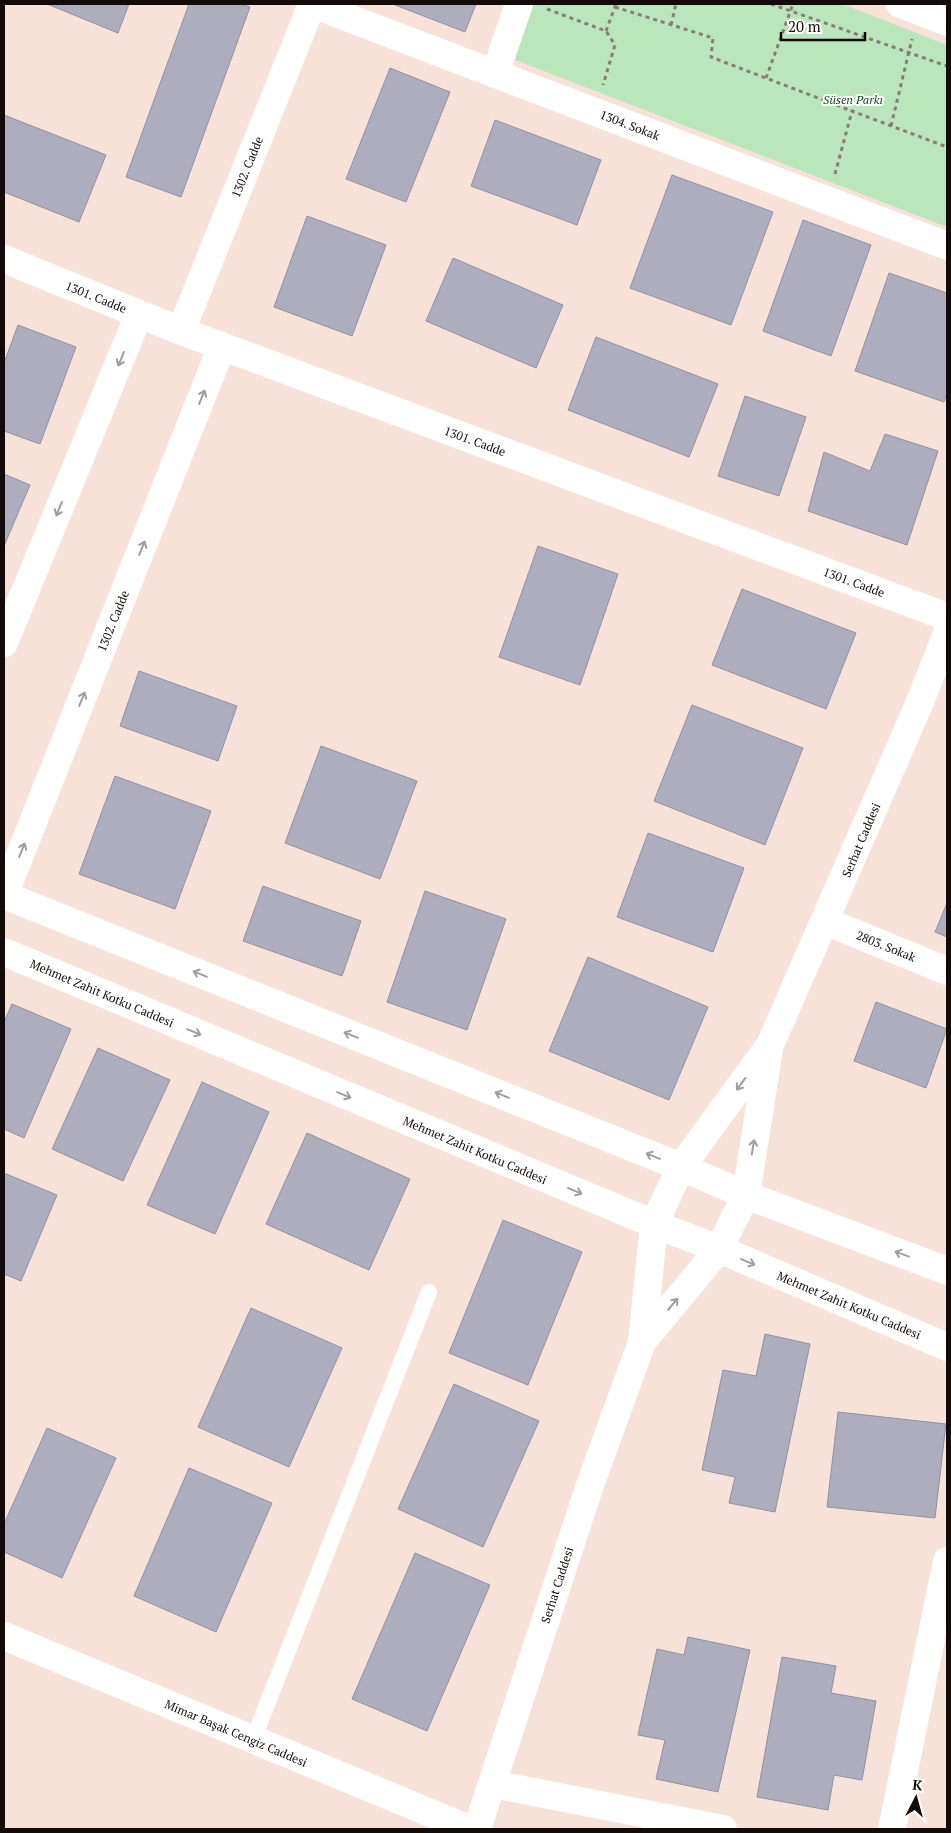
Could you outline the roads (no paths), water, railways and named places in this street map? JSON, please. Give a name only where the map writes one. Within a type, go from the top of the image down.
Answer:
[{"type":"street","name":"1304. Sokak","points":[[312,4],[947,246]]},
{"type":"street","name":"1302. Cadde","points":[[181,331],[312,4]]},
{"type":"street","points":[[495,74],[530,6]]},
{"type":"street","points":[[910,8],[947,22]]},
{"type":"street","name":"1301. Cadde","points":[[4,259],[181,331],[947,617]]},
{"type":"street","points":[[4,644],[139,314]]},
{"type":"street","name":"1302. Cadde","points":[[4,895],[222,346]]},
{"type":"street","name":"Serhat Caddesi","points":[[477,1829],[590,1485],[642,1342],[654,1224],[681,1167],[770,1045],[826,921],[920,702],[947,633]]},
{"type":"street","points":[[4,895],[681,1167],[746,1196],[947,1271]]},
{"type":"street","name":"2803. Sokak","points":[[826,921],[947,971]]},
{"type":"street","name":"Mehmet Zahit Kotku Caddesi","points":[[4,952],[654,1224],[719,1249],[947,1347]]},
{"type":"street","name":"Serhat Caddesi","points":[[642,1342],[719,1249],[746,1196],[770,1045]]},
{"type":"street","points":[[892,1829],[947,1561]]},
{"type":"street","name":"Mimar Başak Cengiz Caddesi","points":[[4,1636],[469,1829]]},
{"type":"street","points":[[493,1784],[723,1829]]},
{"type":"lane","points":[[253,1740],[429,1292]]},
{"type":"park label","name":"Süsen Parkı","points":[[853,99]]}]
